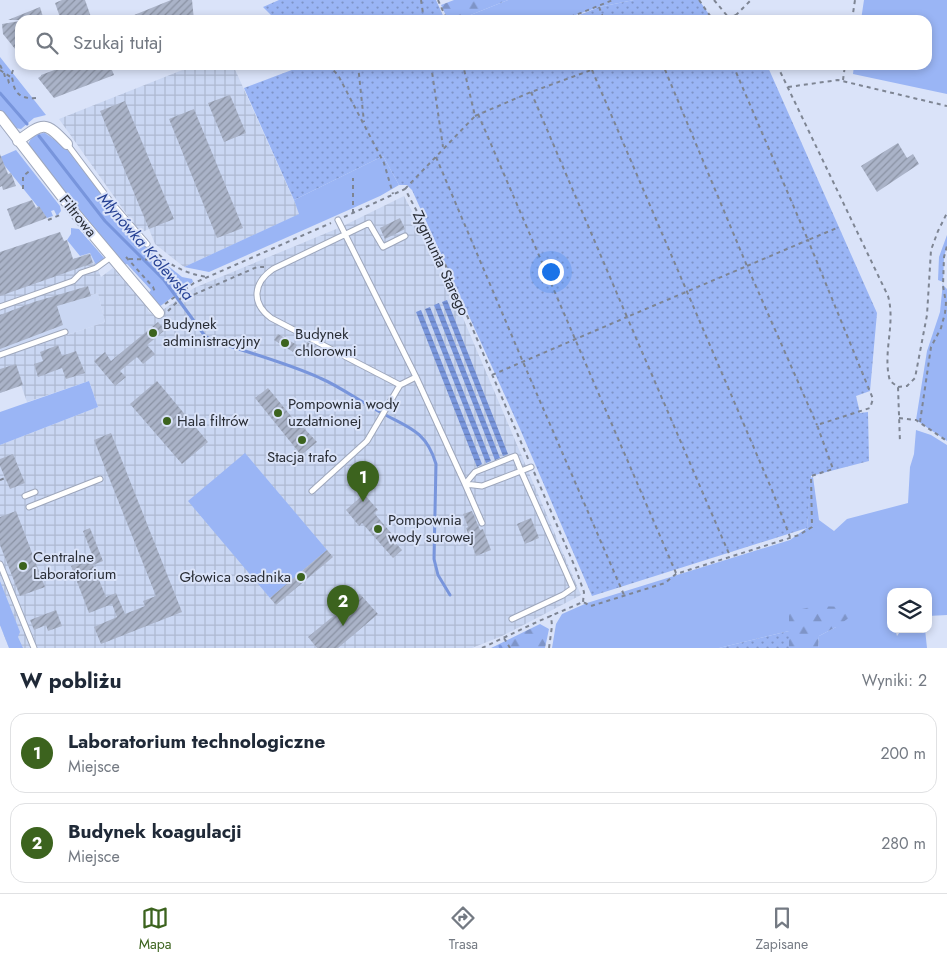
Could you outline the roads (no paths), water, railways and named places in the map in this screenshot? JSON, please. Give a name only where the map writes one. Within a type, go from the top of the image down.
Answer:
[{"type":"street","name":"Filtrowa","points":[[0,116],[114,260],[160,312]]},
{"type":"street","points":[[18,141],[36,128],[46,126],[53,129],[67,144]]},
{"type":"lane","points":[[67,144],[110,201],[147,244]]},
{"type":"lane","points":[[338,220],[416,377],[482,523]]},
{"type":"lane","points":[[400,385],[271,318],[265,314],[258,301],[257,294],[262,278],[274,268],[369,223],[383,247],[405,236]]},
{"type":"lane","points":[[0,307],[73,281],[81,274],[114,260]]},
{"type":"lane","points":[[0,355],[66,332]]},
{"type":"lane","points":[[312,491],[367,441],[400,385],[416,377]]},
{"type":"lane","points":[[465,484],[476,472],[515,456],[573,588],[563,595],[512,619]]},
{"type":"lane","points":[[465,484],[482,486],[531,467]]},
{"type":"lane","points":[[30,506],[100,479]]},
{"type":"lane","points":[[25,496],[35,492]]},
{"type":"lane","points":[[0,564],[34,648]]},
{"type":"waterway","name":"Młynówka Królewska","points":[[0,93],[27,124]]},
{"type":"waterway","name":"Młynówka Królewska","points":[[39,136],[105,221],[164,280],[205,336],[307,372],[407,426],[421,437],[427,444],[436,464],[434,559],[438,575],[450,595]]},
{"type":"place","name":"Budynek administracyjny","points":[[153,333]]},
{"type":"place","name":"Budynek chlorowni","points":[[285,343]]},
{"type":"place","name":"Pompownia wody uzdatnionej","points":[[278,413]]},
{"type":"place","name":"Hala filtrów","points":[[167,421]]},
{"type":"place","name":"Stacja trafo","points":[[302,440]]},
{"type":"place","name":"Laboratorium technologiczne","points":[[363,502]]},
{"type":"place","name":"Pompownia wody surowej","points":[[378,529]]},
{"type":"place","name":"Centralne Laboratorium","points":[[23,566]]},
{"type":"place","name":"Głowica osadnika","points":[[301,577]]},
{"type":"place","name":"Budynek koagulacji","points":[[343,626]]}]
